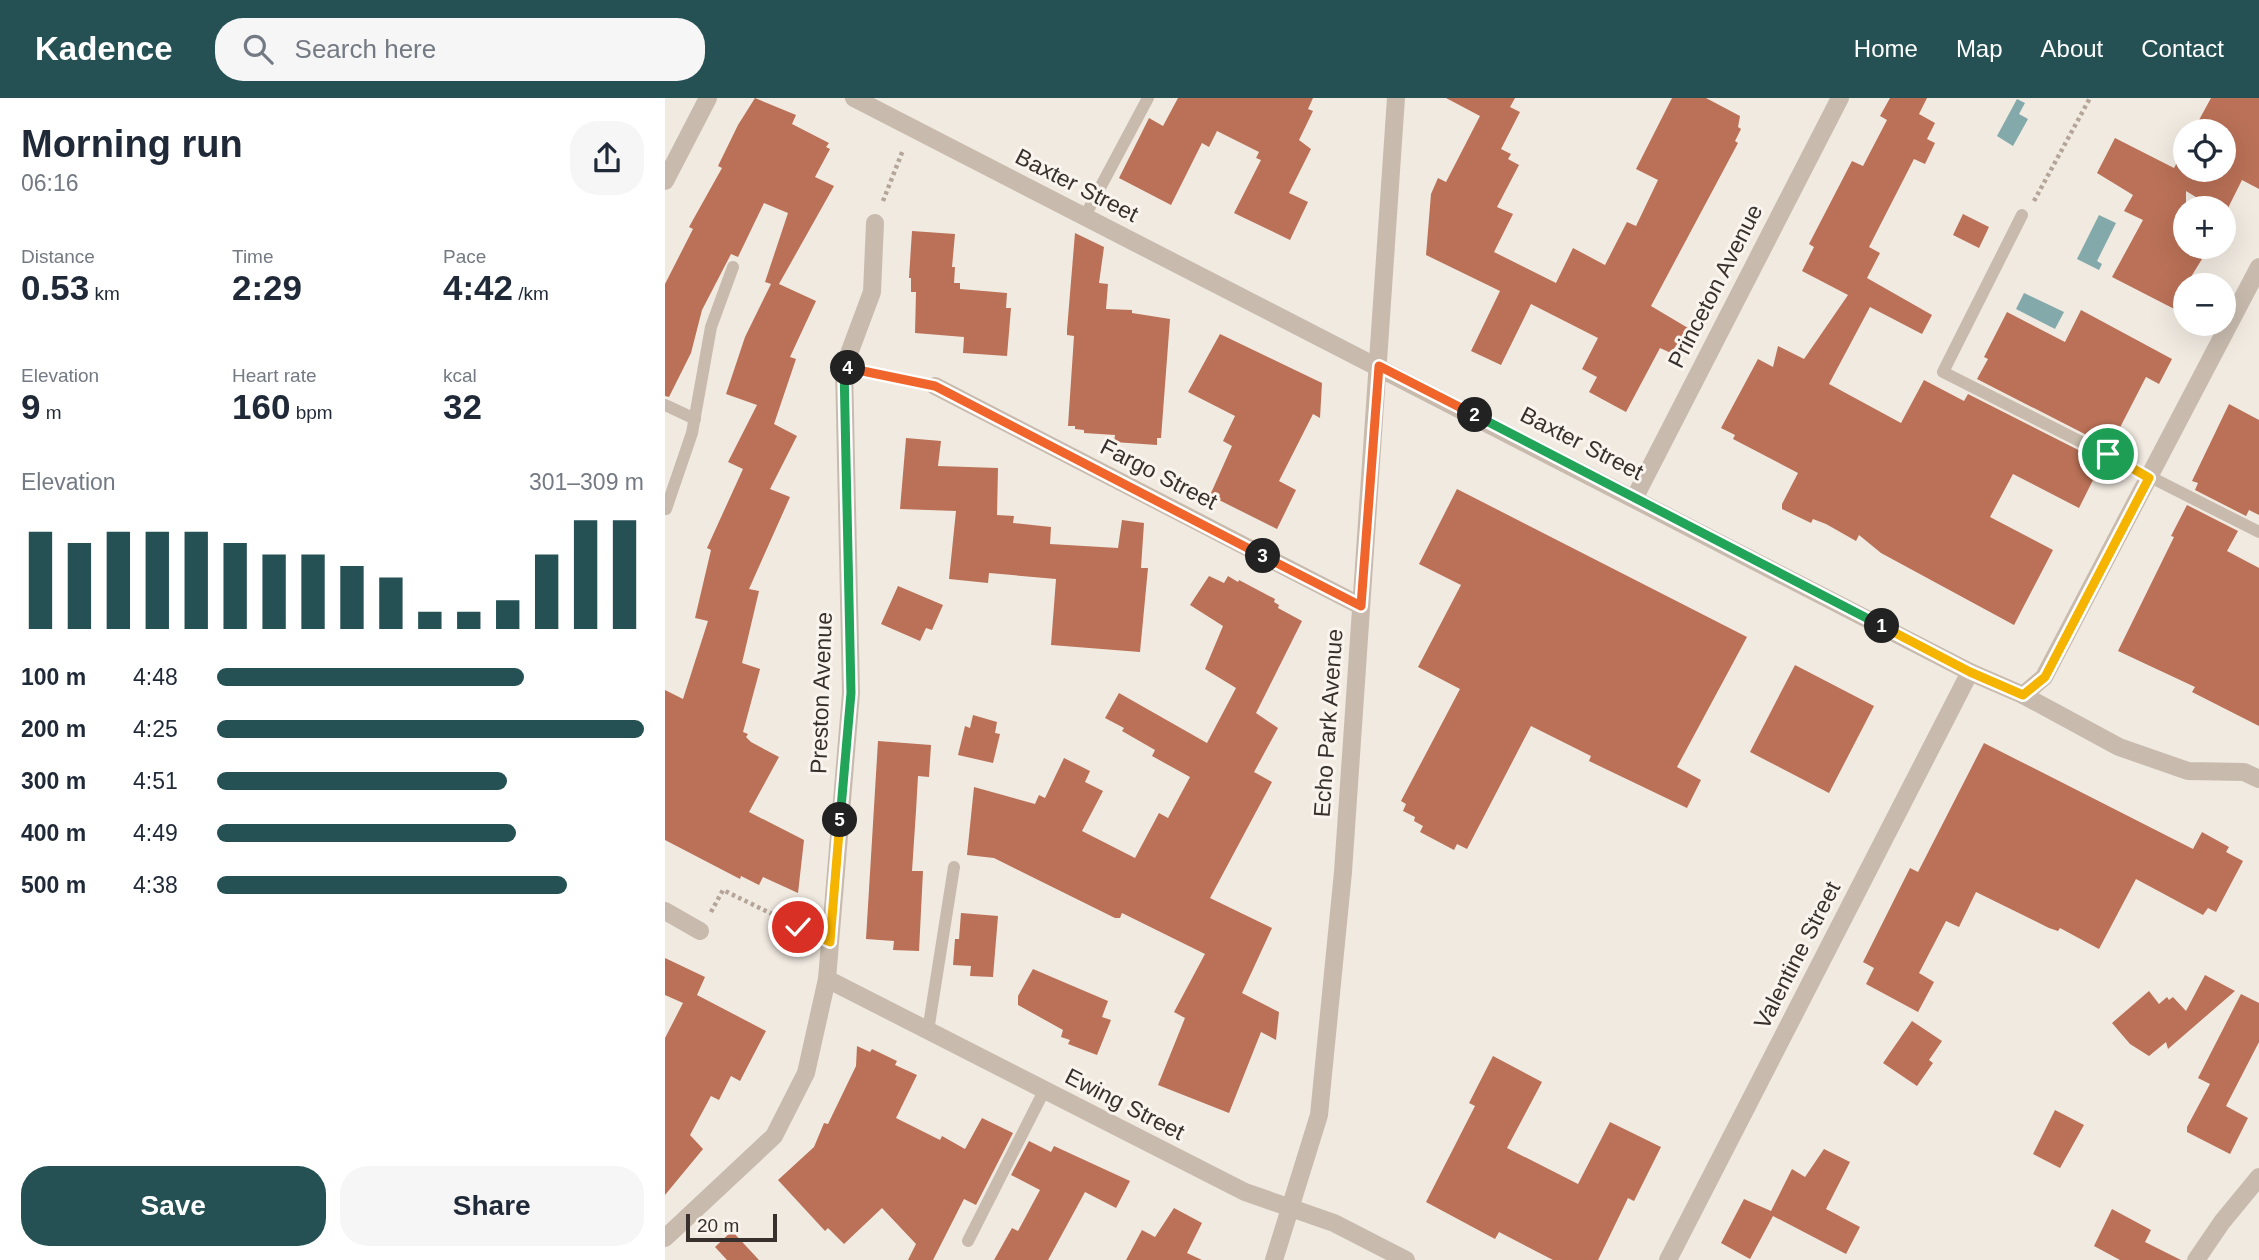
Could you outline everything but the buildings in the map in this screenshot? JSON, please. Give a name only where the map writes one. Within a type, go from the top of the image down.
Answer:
[{"type":"street","points":[[665,181],[708,98]]},
{"type":"street","name":"Baxter Street","points":[[854,98],[1970,672],[2023,695],[2119,747],[2188,771],[2244,772],[2259,779]]},
{"type":"street","name":"Echo Park Avenue","points":[[1274,1260],[1319,1115],[1343,872],[1396,98]]},
{"type":"street","name":"Princeton Avenue","points":[[1635,498],[1840,98]]},
{"type":"street","name":"Preston Avenue","points":[[665,1238],[773,1136],[806,1073],[827,979],[851,693],[844,367],[872,292],[875,223]]},
{"type":"street","points":[[2023,695],[2045,677],[2259,267]]},
{"type":"street","name":"Fargo Street","points":[[935,386],[1361,606]]},
{"type":"street","name":"Valentine Street","points":[[1668,1260],[1970,672]]},
{"type":"street","points":[[665,911],[700,931]]},
{"type":"street","name":"Ewing Street","points":[[827,979],[1245,1192],[1334,1223],[1406,1260]]},
{"type":"street","points":[[2196,1260],[2222,1222],[2259,1177]]},
{"type":"lane","points":[[1085,216],[1148,98]]},
{"type":"lane","points":[[2022,215],[1943,372],[2259,532]]},
{"type":"lane","points":[[666,509],[692,433],[711,327],[733,267]]},
{"type":"lane","points":[[665,405],[695,419]]},
{"type":"lane","points":[[928,1031],[954,867]]},
{"type":"lane","points":[[968,1241],[1044,1090]]},
{"type":"path","points":[[2022,215],[2034,201],[2090,98]]},
{"type":"path","points":[[884,201],[905,144]]},
{"type":"path","points":[[844,367],[935,386]]},
{"type":"path","points":[[700,931],[723,890],[830,942]]},
{"type":"water","points":[[2017,99],[2025,103],[2019,114],[2028,119],[2013,146],[1997,136]]},
{"type":"water","points":[[2099,215],[2116,223],[2097,261],[2102,264],[2099,270],[2077,259]]},
{"type":"water","points":[[2024,293],[2064,312],[2055,329],[2016,309]]},
{"type":"route","points":[[798,927],[830,942],[851,693],[844,367],[935,386],[1361,606],[1379,366],[1970,672],[2023,695],[2045,677],[2149,478],[2108,454]]}]
